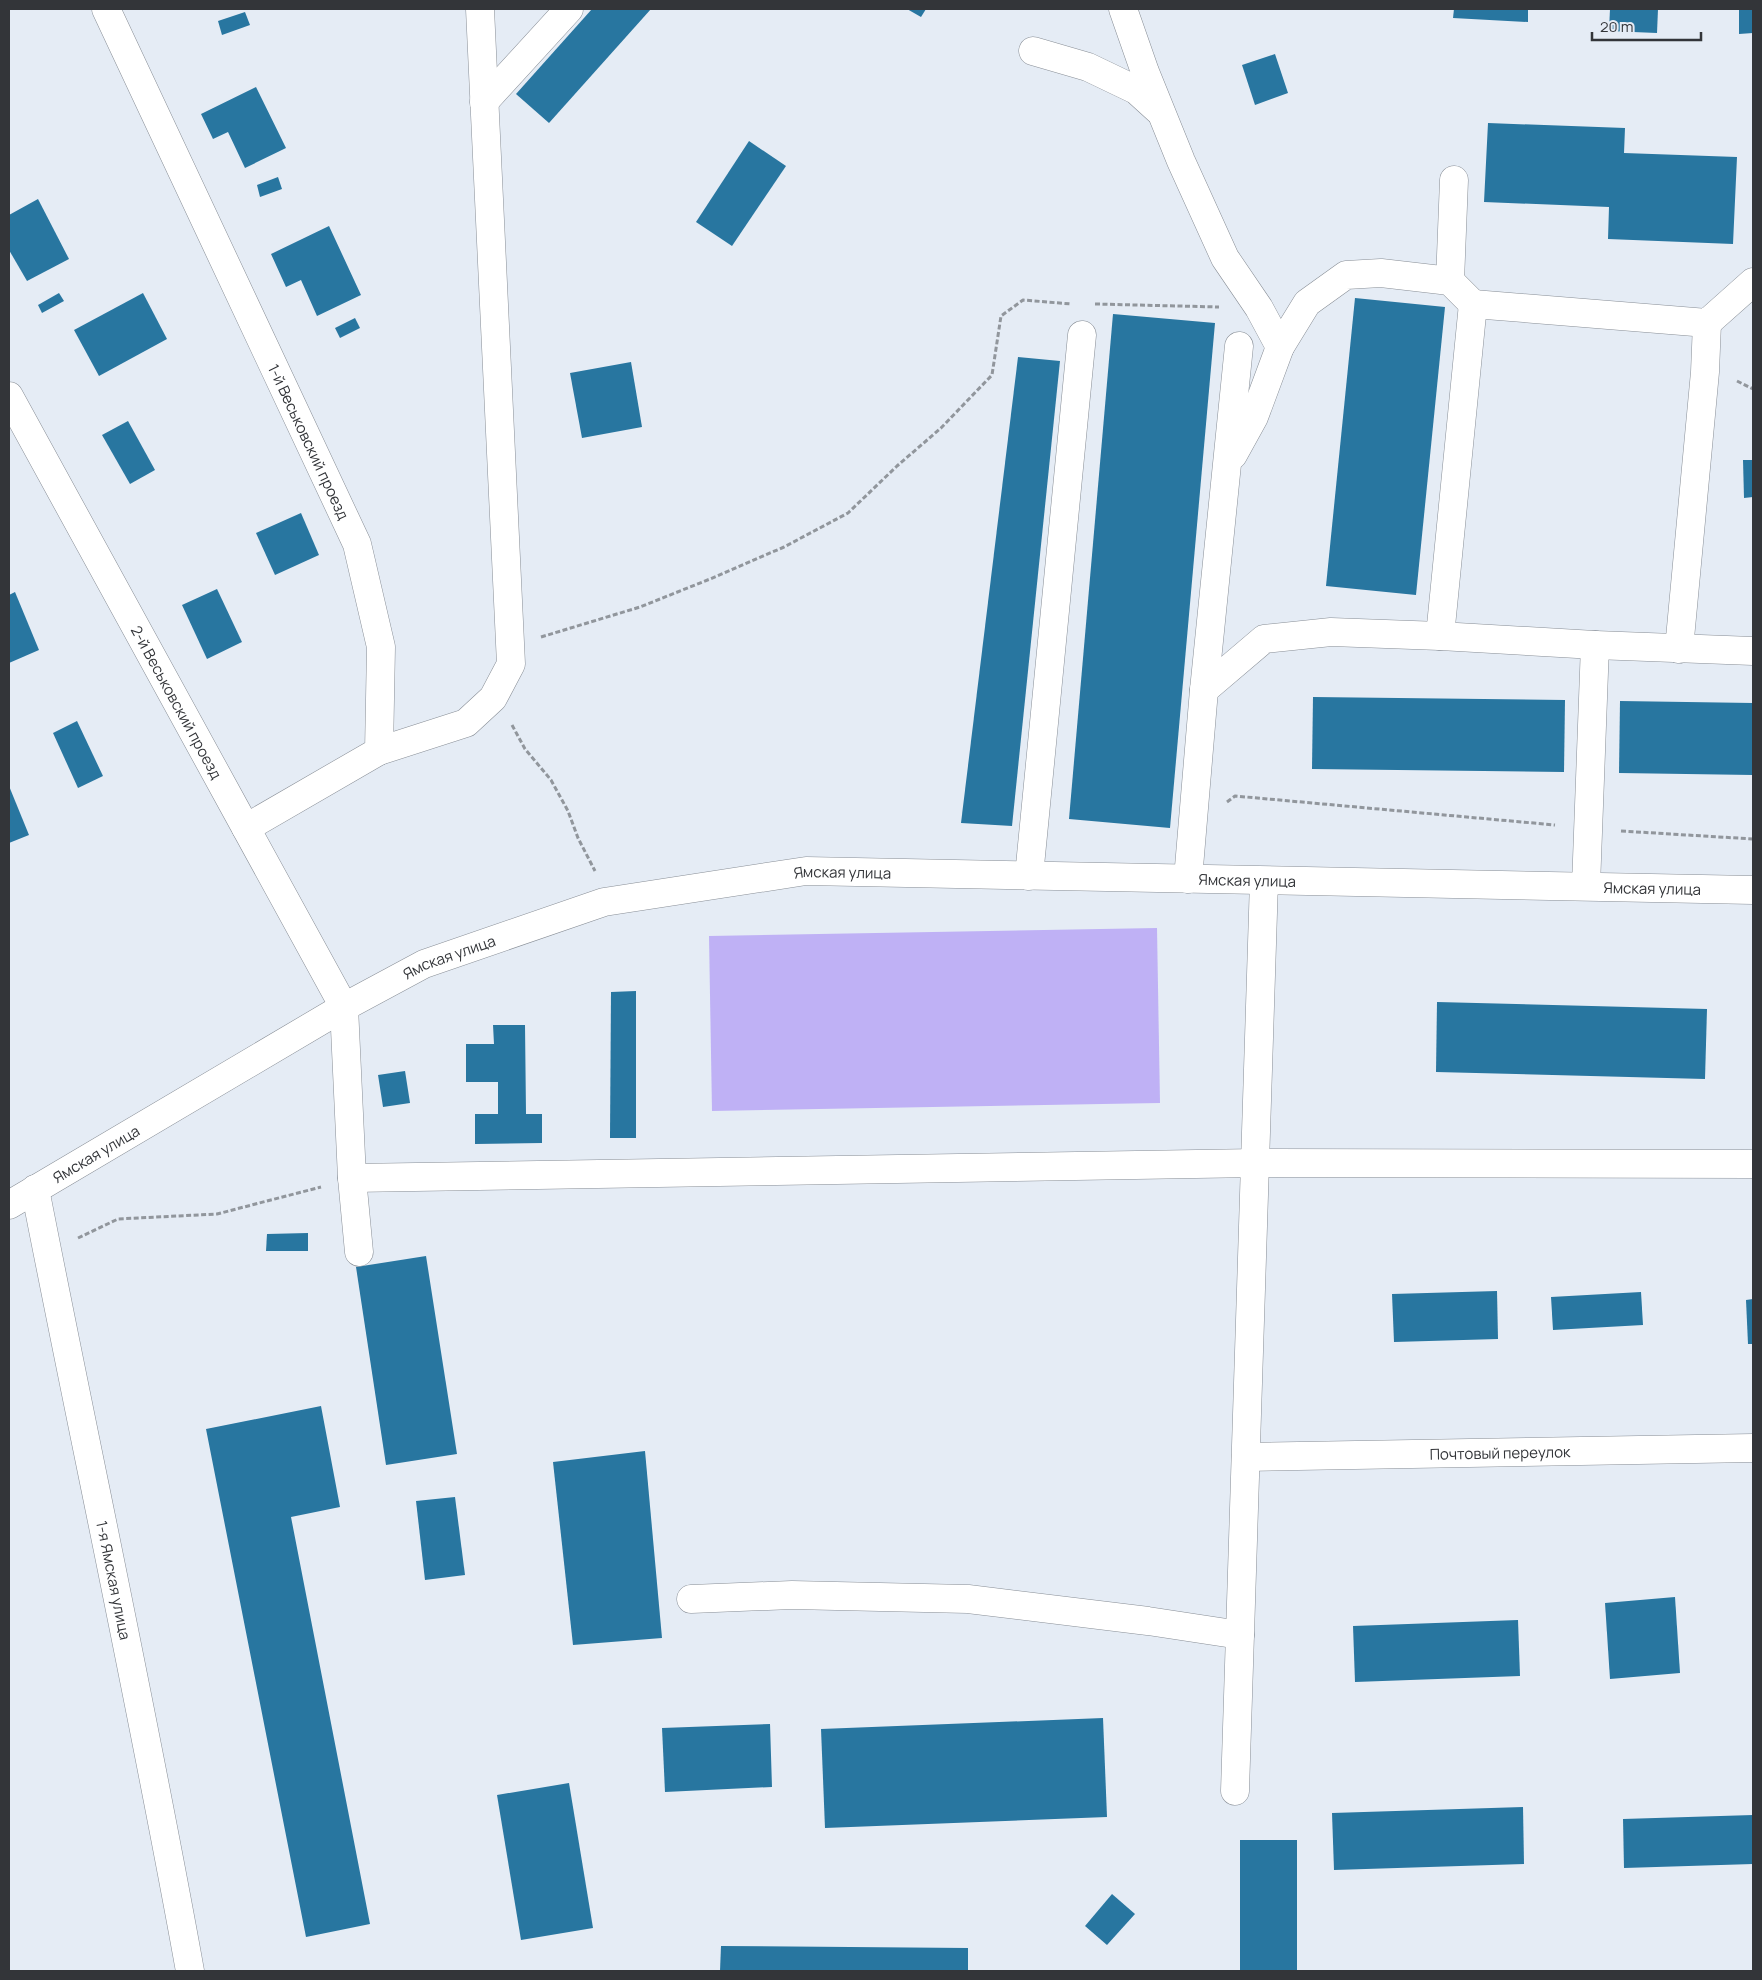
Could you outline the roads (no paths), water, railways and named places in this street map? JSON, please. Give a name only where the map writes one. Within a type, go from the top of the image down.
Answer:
[{"type":"street","name":"1-й Веськовский проезд","points":[[106,9],[357,544],[381,647],[379,751]]},
{"type":"street","points":[[246,828],[379,751],[466,723],[493,698],[511,664],[480,9]]},
{"type":"street","points":[[484,102],[568,9]]},
{"type":"street","points":[[1123,9],[1161,113],[1225,258],[1259,308],[1280,347]]},
{"type":"street","points":[[1033,50],[1088,67],[1136,90],[1161,113]]},
{"type":"street","points":[[1450,281],[1454,180]]},
{"type":"street","points":[[1227,465],[1254,417],[1280,347],[1307,303],[1346,275],[1381,273],[1450,281],[1473,304],[1706,323],[1753,282]]},
{"type":"street","points":[[1440,636],[1473,304]]},
{"type":"street","points":[[1679,649],[1705,372],[1706,323]]},
{"type":"street","points":[[1029,876],[1082,335]]},
{"type":"street","points":[[1188,879],[1204,690],[1239,346]]},
{"type":"street","name":"2-й Веськовский проезд","points":[[9,396],[344,1007]]},
{"type":"street","points":[[1204,690],[1264,639],[1330,632],[1753,651]]},
{"type":"street","points":[[1586,886],[1595,645]]},
{"type":"street","name":"Ямская улица","points":[[9,1205],[344,1007],[424,964],[604,902],[806,871],[1753,890]]},
{"type":"street","points":[[1235,1791],[1264,881]]},
{"type":"street","points":[[344,1007],[352,1178],[359,1252]]},
{"type":"street","points":[[352,1178],[1256,1163],[1753,1164]]},
{"type":"street","name":"1-я Ямская улица","points":[[36,1189],[74,1390],[161,1810],[190,1971]]},
{"type":"street","name":"Почтовый переулок","points":[[1246,1457],[1753,1448]]},
{"type":"street","points":[[691,1599],[792,1595],[968,1599],[1148,1621],[1240,1635]]}]
